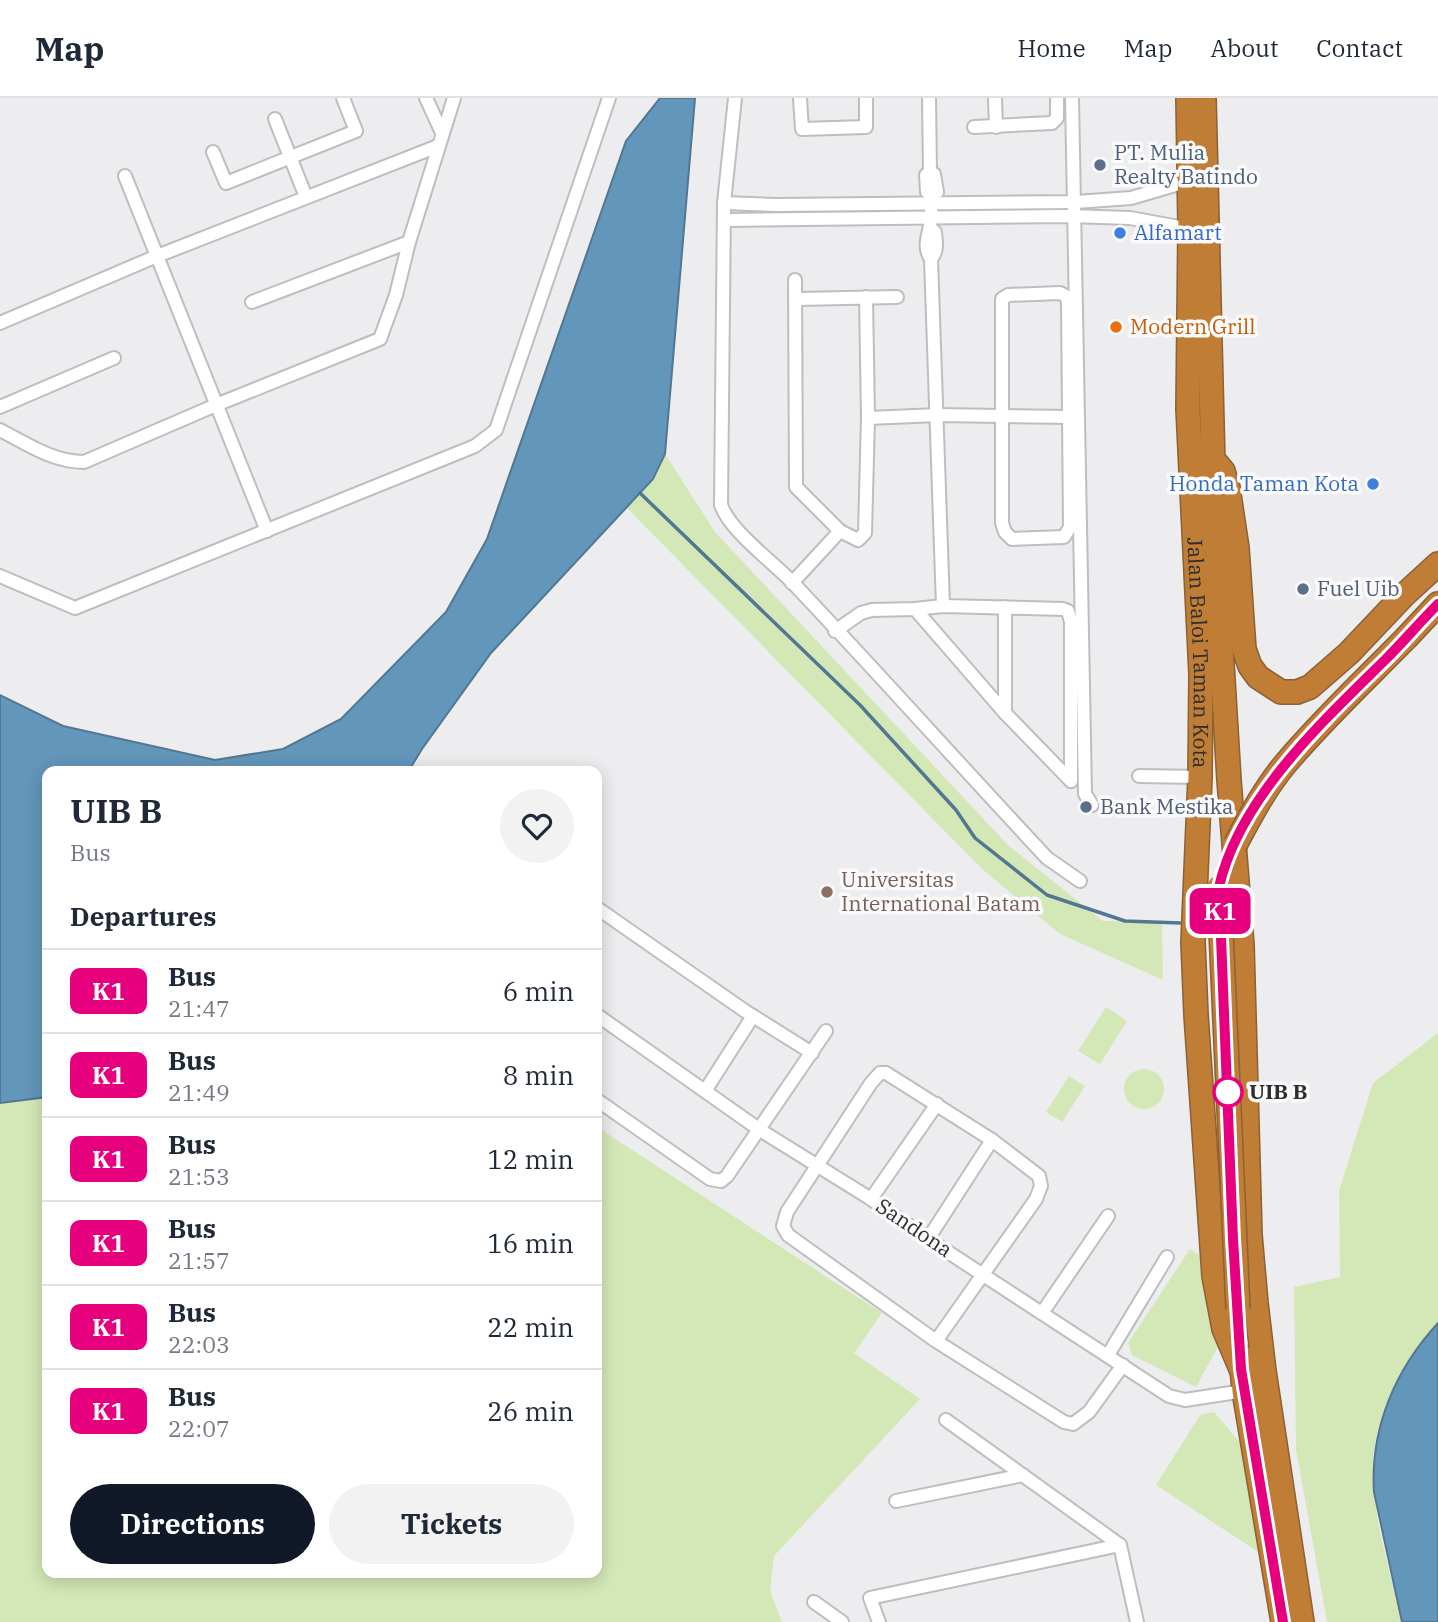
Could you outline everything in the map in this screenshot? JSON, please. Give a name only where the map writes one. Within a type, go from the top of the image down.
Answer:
[{"type":"highway","name":"Jalan Baloi Taman Kota","points":[[1188,98],[1190,229],[1199,408],[1201,674],[1193,942],[1201,1104],[1214,1276],[1224,1329],[1243,1380]]},
{"type":"highway","name":"Jalan Baloi Taman Kota","points":[[1203,98],[1211,352],[1199,408],[1211,458],[1218,624],[1242,945],[1254,1290],[1302,1622]]},
{"type":"highway","points":[[1211,458],[1223,471],[1227,488],[1237,548],[1244,649],[1250,666],[1258,677],[1281,692],[1297,692],[1310,687],[1349,653],[1403,596],[1438,564]]},
{"type":"highway","points":[[1283,1622],[1243,1380],[1219,887],[1253,810],[1285,765],[1438,604]]},
{"type":"highway","points":[[1193,942],[1206,930],[1217,928],[1235,935],[1242,945]]},
{"type":"street","points":[[213,152],[226,183],[356,131],[343,98]]},
{"type":"street","points":[[426,98],[440,139]]},
{"type":"street","points":[[0,430],[52,457],[68,462],[84,462],[380,339],[396,296],[409,242],[454,98]]},
{"type":"street","points":[[0,576],[75,608],[475,446],[496,430],[609,98]]},
{"type":"street","points":[[735,98],[724,203],[721,505],[731,523],[792,583],[1047,858],[1080,881]]},
{"type":"street","points":[[800,98],[802,129],[866,127],[866,98]]},
{"type":"street","points":[[929,98],[930,172],[934,174],[937,192],[931,198],[926,242],[928,254],[932,259],[943,606]]},
{"type":"street","points":[[995,98],[996,127]]},
{"type":"street","points":[[974,127],[1052,123],[1057,118],[1057,98]]},
{"type":"street","points":[[1072,98],[1086,794],[1092,805]]},
{"type":"street","points":[[275,119],[306,197]]},
{"type":"street","points":[[0,323],[440,139]]},
{"type":"street","points":[[125,176],[267,531]]},
{"type":"street","points":[[724,203],[830,204],[931,198],[1076,202],[1131,198],[1189,181]]},
{"type":"street","points":[[829,220],[830,204]]},
{"type":"street","points":[[724,220],[930,223],[1130,218],[1190,229]]},
{"type":"street","points":[[252,302],[409,242]]},
{"type":"street","points":[[795,280],[796,487],[840,531],[858,540],[865,533],[868,418],[866,297]]},
{"type":"street","points":[[1060,293],[1066,296],[1070,527],[1064,537],[1012,539],[1004,532],[1002,416],[1002,299],[1008,295],[1060,293]]},
{"type":"street","points":[[796,299],[897,297]]},
{"type":"street","points":[[0,407],[114,358]]},
{"type":"street","points":[[868,418],[938,415],[1069,417]]},
{"type":"street","points":[[792,583],[840,531]]},
{"type":"street","points":[[835,631],[861,613],[872,610],[943,606],[1063,609],[1070,615],[1071,781],[1005,713],[915,609]]},
{"type":"street","points":[[1005,713],[1006,607]]},
{"type":"street","points":[[1139,776],[1200,777]]},
{"type":"street","points":[[602,911],[753,1016],[812,1053]]},
{"type":"street","points":[[705,1091],[753,1016]]},
{"type":"street","name":"Sandona","points":[[602,1019],[761,1130],[872,1199],[928,1239],[1169,1396],[1185,1400],[1243,1380]]},
{"type":"street","points":[[602,1103],[715,1181],[727,1177],[826,1031]]},
{"type":"street","points":[[936,1341],[1036,1199],[1041,1186],[1039,1176],[992,1140],[937,1104],[886,1073],[880,1073],[787,1212],[785,1230],[936,1341],[1063,1422],[1073,1424],[1089,1412],[1123,1365]]},
{"type":"street","points":[[872,1199],[937,1104]]},
{"type":"street","points":[[928,1239],[992,1140]]},
{"type":"street","points":[[1042,1313],[1108,1216]]},
{"type":"street","points":[[1108,1355],[1167,1257]]},
{"type":"street","points":[[946,1420],[1120,1545],[1137,1622]]},
{"type":"street","points":[[896,1501],[1023,1475]]},
{"type":"street","points":[[878,1622],[870,1598],[1120,1545]]},
{"type":"street","points":[[814,1602],[842,1622]]},
{"type":"green space","points":[[665,454],[715,532],[1008,845],[1103,921],[1162,922],[1163,980],[1060,934],[981,868],[626,507],[653,480]]},
{"type":"green space","points":[[1106,1007],[1127,1021],[1100,1064],[1078,1051]]},
{"type":"green space","points":[[1438,1033],[1438,1323],[1412,1356],[1391,1392],[1377,1432],[1374,1453],[1376,1511],[1402,1622],[1327,1622],[1296,1449],[1294,1287],[1340,1277],[1339,1191],[1373,1083]]},
{"type":"green space","points":[[1144,1069],[1152,1070],[1158,1075],[1163,1081],[1163,1097],[1158,1103],[1152,1108],[1144,1109],[1136,1108],[1130,1103],[1125,1097],[1124,1089],[1125,1081],[1130,1075],[1136,1070]]},
{"type":"green space","points":[[1069,1076],[1085,1086],[1062,1122],[1046,1112]]},
{"type":"green space","points":[[42,1098],[42,1578],[602,1578],[602,1130],[882,1313],[854,1353],[920,1399],[774,1556],[770,1591],[782,1622],[0,1622],[0,1103]]},
{"type":"green space","points":[[1190,1249],[1208,1261],[1220,1343],[1196,1387],[1132,1355],[1128,1343]]},
{"type":"green space","points":[[1214,1412],[1248,1452],[1266,1557],[1156,1485],[1200,1415]]},
{"type":"water","points":[[660,98],[695,98],[665,454],[653,479],[491,653],[412,766],[42,766],[42,1098],[0,1103],[0,695],[63,726],[215,760],[283,749],[341,719],[446,612],[487,539],[626,141]]},
{"type":"water","points":[[1438,1323],[1438,1622],[1402,1622],[1374,1492],[1376,1445],[1388,1401],[1398,1380],[1409,1360]]},
{"type":"waterway","points":[[640,493],[860,705],[956,810],[975,838],[1047,895],[1125,921],[1180,923]]},
{"type":"bus line","name":"K1","points":[[1283,1622],[1241,1369],[1219,887],[1228,859],[1253,810],[1285,765],[1438,604]]},
{"type":"place","name":"PT. Mulia Realty Batindo","points":[[1100,165]]},
{"type":"place","name":"Alfamart","points":[[1120,233]]},
{"type":"place","name":"Modern Grill","points":[[1116,327]]},
{"type":"place","name":"Honda Taman Kota","points":[[1373,484]]},
{"type":"place","name":"Fuel Uib","points":[[1303,589]]},
{"type":"place","name":"Bank Mestika","points":[[1086,807]]},
{"type":"place","name":"Universitas International Batam","points":[[827,892]]},
{"type":"place","name":"UIB B","points":[[1228,1092]]}]
